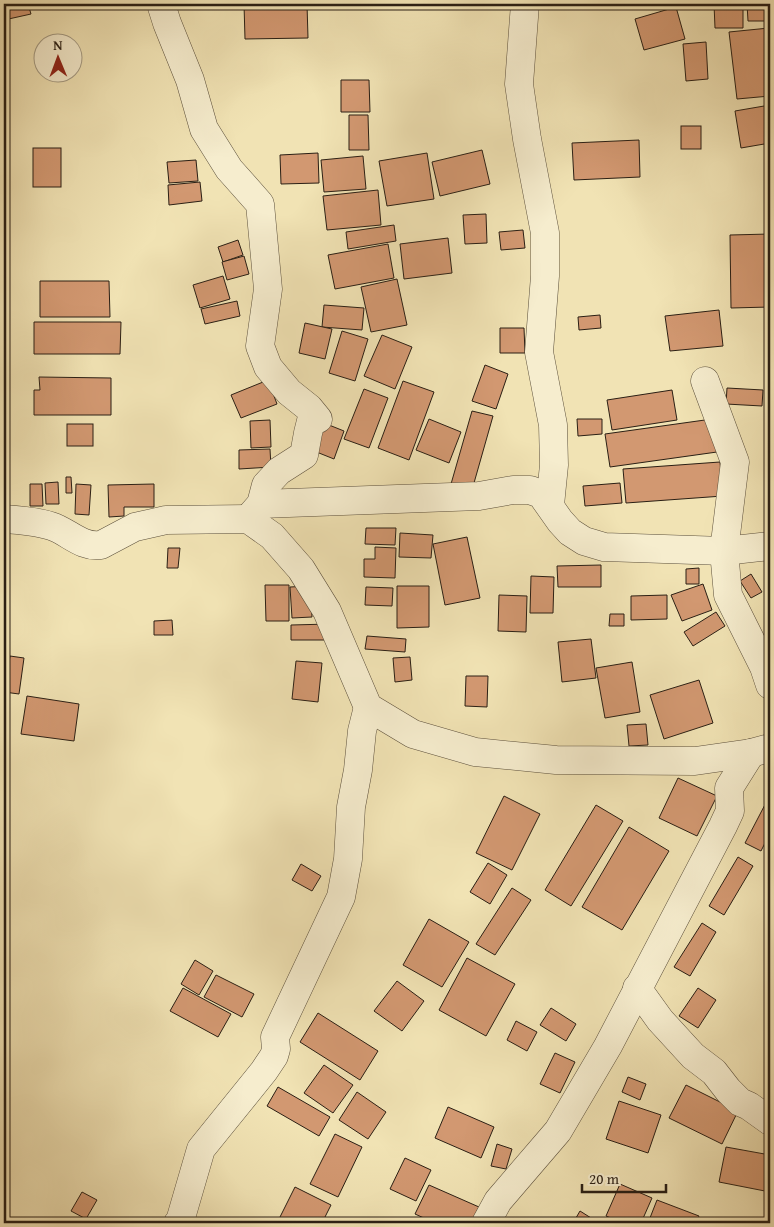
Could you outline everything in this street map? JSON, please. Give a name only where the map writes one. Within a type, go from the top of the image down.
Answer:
[{"type":"street","points":[[161,4],[190,80],[204,128],[229,169],[260,204],[268,289],[260,346],[268,367],[289,392],[309,408],[318,419],[311,421],[304,455],[279,471],[266,485],[254,512]]},
{"type":"street","points":[[525,4],[519,84],[527,138],[546,233],[545,276],[539,352],[553,425],[554,464],[550,505]]},
{"type":"street","points":[[706,381],[735,462],[724,551],[728,595],[764,667],[770,685]]},
{"type":"street","points":[[4,520],[26,520],[52,526],[88,545],[95,546],[101,545],[135,527],[166,520],[254,512],[338,500],[479,496],[513,490],[530,490],[541,494],[570,532],[584,541],[604,547],[724,551],[770,546]]},
{"type":"street","points":[[254,512],[301,569],[327,611],[368,707],[413,734],[475,752],[556,760],[695,761],[760,750]]},
{"type":"street","points":[[178,1223],[201,1149],[274,1056],[276,1049],[275,1037],[341,897],[348,859],[351,807],[358,770],[362,731],[368,707]]},
{"type":"street","points":[[729,788],[760,750]]},
{"type":"street","points":[[486,1223],[498,1201],[558,1131],[608,1046],[730,811],[729,788],[717,773],[695,761]]},
{"type":"street","points":[[637,988],[660,1020],[693,1056],[714,1072],[740,1102],[770,1121]]},
{"type":"building","points":[[4,4],[28,4],[31,14],[4,20]]},
{"type":"building","points":[[244,4],[307,4],[308,38],[245,39]]},
{"type":"building","points":[[663,4],[679,4],[664,8]]},
{"type":"building","points":[[714,4],[743,4],[743,28],[715,28]]},
{"type":"building","points":[[747,4],[770,4],[770,21],[748,21]]},
{"type":"building","points":[[676,7],[685,39],[644,50],[635,19]]},
{"type":"building","points":[[769,28],[770,96],[737,99],[729,32]]},
{"type":"building","points":[[706,42],[708,79],[686,81],[683,44]]},
{"type":"building","points":[[341,80],[369,80],[370,112],[341,112]]},
{"type":"building","points":[[770,105],[770,143],[741,148],[735,111]]},
{"type":"building","points":[[349,115],[368,115],[369,150],[349,150]]},
{"type":"building","points":[[681,126],[701,126],[701,149],[681,149]]},
{"type":"building","points":[[639,140],[640,177],[574,180],[572,143]]},
{"type":"building","points":[[33,148],[61,148],[61,187],[33,187]]},
{"type":"building","points":[[482,150],[490,184],[440,196],[432,162]]},
{"type":"building","points":[[318,153],[319,183],[281,184],[280,155]]},
{"type":"building","points":[[427,153],[434,199],[387,206],[379,161]]},
{"type":"building","points":[[363,156],[366,189],[324,192],[321,160]]},
{"type":"building","points":[[196,160],[198,181],[169,183],[167,162]]},
{"type":"building","points":[[200,182],[202,201],[169,205],[168,185]]},
{"type":"building","points":[[378,190],[381,225],[327,230],[323,196]]},
{"type":"building","points":[[486,214],[487,243],[465,244],[463,215]]},
{"type":"building","points":[[394,225],[396,241],[348,249],[346,232]]},
{"type":"building","points":[[523,230],[525,248],[501,250],[499,232]]},
{"type":"building","points":[[770,234],[770,307],[731,308],[730,235]]},
{"type":"building","points":[[448,238],[452,273],[404,279],[400,244]]},
{"type":"building","points":[[238,240],[243,255],[223,262],[218,247]]},
{"type":"building","points":[[388,244],[394,278],[335,289],[328,255]]},
{"type":"building","points":[[244,256],[249,274],[227,280],[222,262]]},
{"type":"building","points":[[223,276],[230,299],[200,308],[193,285]]},
{"type":"building","points":[[397,279],[407,325],[371,332],[361,287]]},
{"type":"building","points":[[40,281],[109,281],[110,317],[40,317]]},
{"type":"building","points":[[237,301],[240,316],[205,324],[201,309]]},
{"type":"building","points":[[324,305],[364,308],[362,330],[322,327]]},
{"type":"building","points":[[719,310],[723,346],[670,351],[665,316]]},
{"type":"building","points":[[600,315],[601,328],[579,330],[578,317]]},
{"type":"building","points":[[34,322],[121,322],[120,354],[34,354]]},
{"type":"building","points":[[305,323],[332,329],[325,359],[299,353]]},
{"type":"building","points":[[500,328],[524,328],[525,353],[500,353]]},
{"type":"building","points":[[342,331],[368,339],[355,381],[329,373]]},
{"type":"building","points":[[382,335],[412,347],[395,389],[364,376]]},
{"type":"building","points":[[485,365],[508,374],[496,409],[472,401]]},
{"type":"building","points":[[39,377],[111,378],[111,415],[34,415],[34,390],[40,390]]},
{"type":"building","points":[[268,380],[277,404],[241,418],[231,395]]},
{"type":"building","points":[[403,381],[434,392],[409,460],[378,448]]},
{"type":"building","points":[[727,388],[763,390],[762,406],[726,404]]},
{"type":"building","points":[[364,389],[388,398],[369,448],[344,439]]},
{"type":"building","points":[[672,390],[677,420],[612,430],[607,400]]},
{"type":"building","points":[[472,411],[493,416],[472,490],[451,484]]},
{"type":"building","points":[[429,419],[461,432],[449,463],[416,450]]},
{"type":"building","points":[[577,419],[602,419],[602,434],[578,436]]},
{"type":"building","points":[[712,419],[717,452],[610,467],[605,434]]},
{"type":"building","points":[[270,420],[271,447],[251,448],[250,421]]},
{"type":"building","points":[[324,423],[344,431],[334,459],[314,451]]},
{"type":"building","points":[[67,424],[93,424],[93,446],[67,446]]},
{"type":"building","points":[[270,449],[271,467],[239,469],[239,450]]},
{"type":"building","points":[[768,460],[770,460],[770,499],[768,499]]},
{"type":"building","points":[[720,462],[723,496],[626,503],[623,469]]},
{"type":"building","points":[[66,477],[71,477],[72,493],[66,493]]},
{"type":"building","points":[[58,482],[59,504],[46,504],[45,483]]},
{"type":"building","points":[[620,483],[622,503],[585,506],[583,486]]},
{"type":"building","points":[[30,484],[42,484],[43,506],[30,506]]},
{"type":"building","points":[[76,484],[91,485],[89,515],[75,514]]},
{"type":"building","points":[[154,484],[154,507],[124,507],[124,516],[109,517],[108,485]]},
{"type":"building","points":[[366,528],[396,528],[395,545],[365,544]]},
{"type":"building","points":[[400,533],[433,535],[431,558],[399,557]]},
{"type":"building","points":[[467,537],[480,598],[445,605],[433,544]]},
{"type":"building","points":[[375,547],[396,548],[395,578],[364,577],[364,559],[375,559]]},
{"type":"building","points":[[168,548],[180,548],[178,568],[167,568]]},
{"type":"building","points":[[601,565],[601,587],[558,587],[557,566]]},
{"type":"building","points":[[699,568],[699,584],[686,584],[686,569]]},
{"type":"building","points":[[751,574],[762,592],[751,598],[740,581]]},
{"type":"building","points":[[531,576],[554,577],[553,613],[530,613]]},
{"type":"building","points":[[703,584],[712,610],[682,621],[671,595]]},
{"type":"building","points":[[265,585],[289,585],[289,621],[266,621]]},
{"type":"building","points":[[310,586],[312,617],[292,618],[290,587]]},
{"type":"building","points":[[397,586],[429,586],[429,627],[397,628]]},
{"type":"building","points":[[366,587],[393,588],[392,606],[365,605]]},
{"type":"building","points":[[499,595],[527,596],[526,632],[498,631]]},
{"type":"building","points":[[667,595],[667,619],[631,620],[631,596]]},
{"type":"building","points":[[716,612],[725,626],[693,646],[684,632]]},
{"type":"building","points":[[610,614],[624,614],[624,626],[609,626]]},
{"type":"building","points":[[172,620],[173,635],[154,635],[154,621]]},
{"type":"building","points":[[330,624],[330,640],[291,640],[291,625]]},
{"type":"building","points":[[367,636],[406,639],[405,652],[365,649]]},
{"type":"building","points":[[591,639],[596,678],[562,682],[558,642]]},
{"type":"building","points":[[10,656],[24,658],[19,694],[4,692]]},
{"type":"building","points":[[410,657],[412,680],[395,682],[393,658]]},
{"type":"building","points":[[296,661],[322,663],[318,702],[292,699]]},
{"type":"building","points":[[632,662],[640,712],[605,718],[596,668]]},
{"type":"building","points":[[466,676],[488,676],[487,707],[465,706]]},
{"type":"building","points":[[699,680],[713,723],[664,739],[650,695]]},
{"type":"building","points":[[27,696],[79,704],[74,741],[21,734]]},
{"type":"building","points":[[646,724],[648,745],[629,746],[627,725]]},
{"type":"building","points":[[678,778],[717,796],[697,836],[659,818]]},
{"type":"building","points":[[770,795],[770,833],[761,851],[745,843]]},
{"type":"building","points":[[504,796],[540,814],[512,870],[476,853]]},
{"type":"building","points":[[596,805],[623,821],[571,906],[545,890]]},
{"type":"building","points":[[629,827],[669,851],[622,930],[582,907]]},
{"type":"building","points":[[738,857],[753,866],[724,915],[709,906]]},
{"type":"building","points":[[488,863],[507,875],[490,904],[470,892]]},
{"type":"building","points":[[301,864],[321,876],[312,891],[292,880]]},
{"type":"building","points":[[512,888],[531,900],[495,955],[476,944]]},
{"type":"building","points":[[429,919],[469,942],[442,987],[403,965]]},
{"type":"building","points":[[702,923],[716,932],[690,976],[674,967]]},
{"type":"building","points":[[467,958],[515,984],[486,1036],[439,1010]]},
{"type":"building","points":[[195,960],[213,971],[199,995],[181,984]]},
{"type":"building","points":[[216,975],[254,994],[242,1017],[204,997]]},
{"type":"building","points":[[397,981],[424,1001],[402,1031],[374,1011]]},
{"type":"building","points":[[183,988],[231,1014],[218,1037],[170,1011]]},
{"type":"building","points":[[698,988],[716,1000],[698,1028],[679,1016]]},
{"type":"building","points":[[551,1008],[576,1024],[566,1041],[540,1025]]},
{"type":"building","points":[[318,1013],[378,1051],[360,1080],[300,1042]]},
{"type":"building","points":[[516,1021],[537,1032],[527,1051],[507,1040]]},
{"type":"building","points":[[555,1053],[575,1062],[560,1093],[540,1084]]},
{"type":"building","points":[[324,1065],[353,1085],[333,1113],[304,1093]]},
{"type":"building","points":[[628,1077],[646,1084],[640,1100],[622,1092]]},
{"type":"building","points":[[686,1085],[738,1111],[722,1144],[669,1118]]},
{"type":"building","points":[[278,1087],[330,1117],[319,1136],[267,1106]]},
{"type":"building","points":[[357,1092],[386,1112],[368,1139],[339,1120]]},
{"type":"building","points":[[619,1101],[661,1115],[648,1153],[606,1139]]},
{"type":"building","points":[[448,1107],[494,1127],[481,1158],[435,1138]]},
{"type":"building","points":[[335,1134],[362,1147],[338,1197],[310,1184]]},
{"type":"building","points":[[497,1144],[512,1149],[506,1169],[491,1166]]},
{"type":"building","points":[[726,1147],[770,1155],[770,1192],[719,1182]]},
{"type":"building","points":[[405,1158],[431,1170],[416,1201],[390,1189]]},
{"type":"building","points":[[620,1184],[652,1198],[641,1223],[623,1223],[606,1216]]},
{"type":"building","points":[[429,1185],[479,1207],[471,1223],[435,1223],[415,1214]]},
{"type":"building","points":[[295,1187],[331,1205],[322,1223],[277,1223]]},
{"type":"building","points":[[82,1192],[97,1200],[86,1219],[71,1211]]},
{"type":"building","points":[[657,1200],[699,1216],[696,1223],[648,1223]]},
{"type":"building","points":[[580,1211],[599,1223],[573,1223]]},
{"type":"building","points":[[110,1218],[120,1223],[107,1223]]},
{"type":"building","points":[[718,1219],[738,1223],[717,1223]]}]
